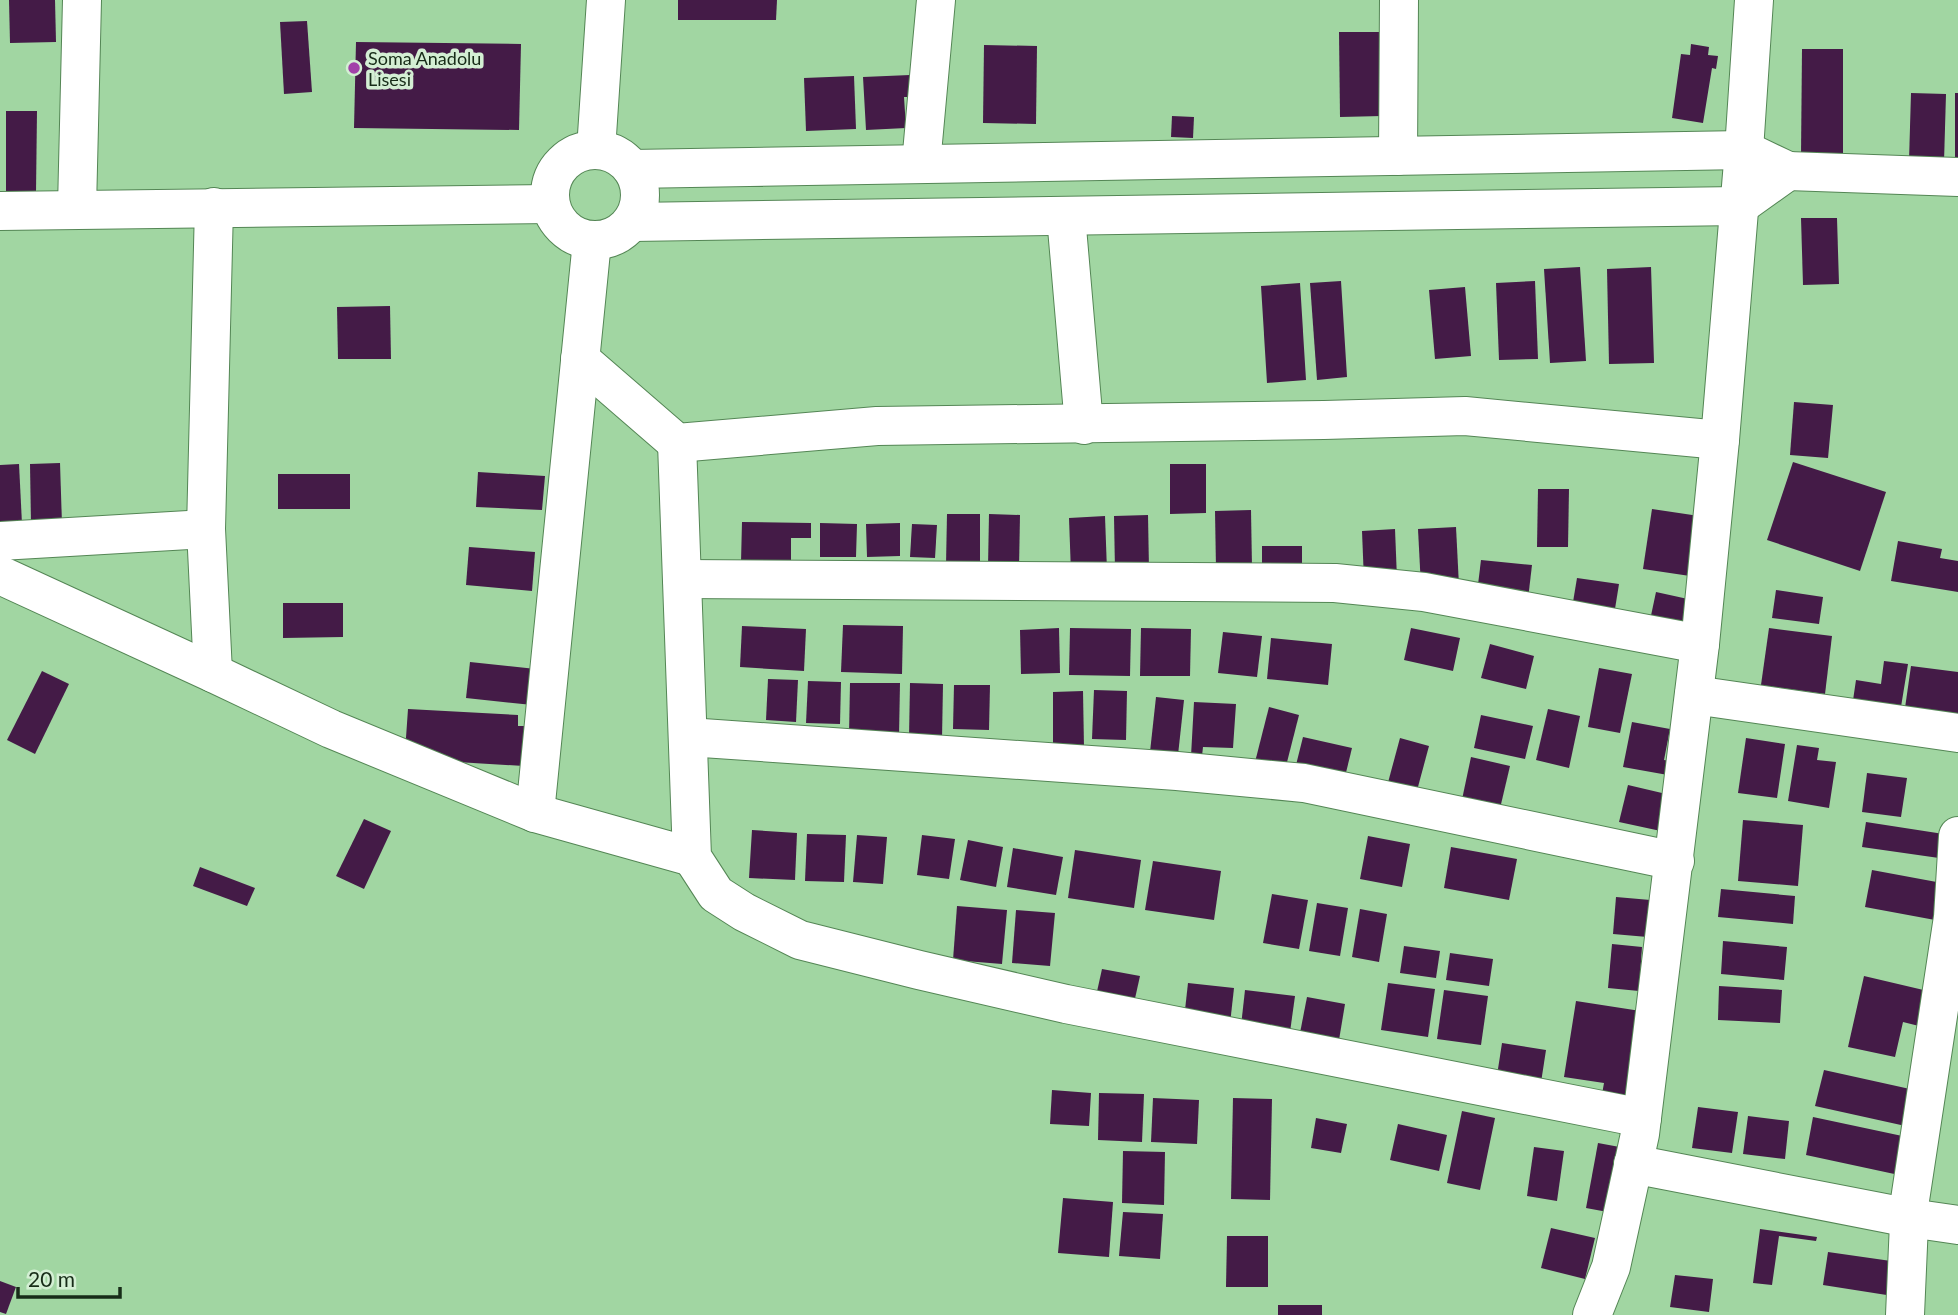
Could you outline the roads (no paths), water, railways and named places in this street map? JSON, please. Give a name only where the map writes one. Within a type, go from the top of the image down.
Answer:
[{"type":"street","points":[[77,208],[82,0]]},
{"type":"street","points":[[596,150],[606,0]]},
{"type":"street","points":[[921,164],[936,0]]},
{"type":"street","points":[[1398,156],[1399,0]]},
{"type":"street","points":[[1592,1315],[1611,1268],[1642,1118],[1675,861],[1720,440],[1754,0]]},
{"type":"street","points":[[606,150],[619,156],[632,169],[638,179],[641,194],[639,209],[632,222],[621,233],[592,241],[565,229],[555,218],[550,204],[550,188],[554,174],[563,162],[576,153],[606,150]]},
{"type":"street","points":[[632,169],[1744,150],[1788,171],[1958,177]]},
{"type":"street","points":[[632,222],[1740,206],[1788,171]]},
{"type":"street","points":[[0,211],[550,204]]},
{"type":"street","points":[[213,673],[206,529],[214,207]]},
{"type":"street","points":[[1066,216],[1084,425]]},
{"type":"street","points":[[534,813],[592,241]]},
{"type":"street","points":[[580,359],[677,443],[877,426],[1084,425],[1465,416],[1720,440]]},
{"type":"street","points":[[677,443],[692,857],[716,894],[744,912],[800,940],[1066,1004],[1642,1118]]},
{"type":"street","points":[[0,541],[206,529]]},
{"type":"street","points":[[0,575],[331,729],[534,813],[692,857]]},
{"type":"street","points":[[682,579],[1335,583],[1424,592],[1700,644]]},
{"type":"street","points":[[1694,695],[1958,733]]},
{"type":"street","points":[[688,737],[1177,771],[1304,783],[1675,861]]},
{"type":"street","points":[[1905,1315],[1910,1200],[1953,917],[1958,836]]},
{"type":"street","points":[[1633,1164],[1958,1225]]},
{"type":"place","name":"Soma Anadolu Lisesi","points":[[354,68]]}]
